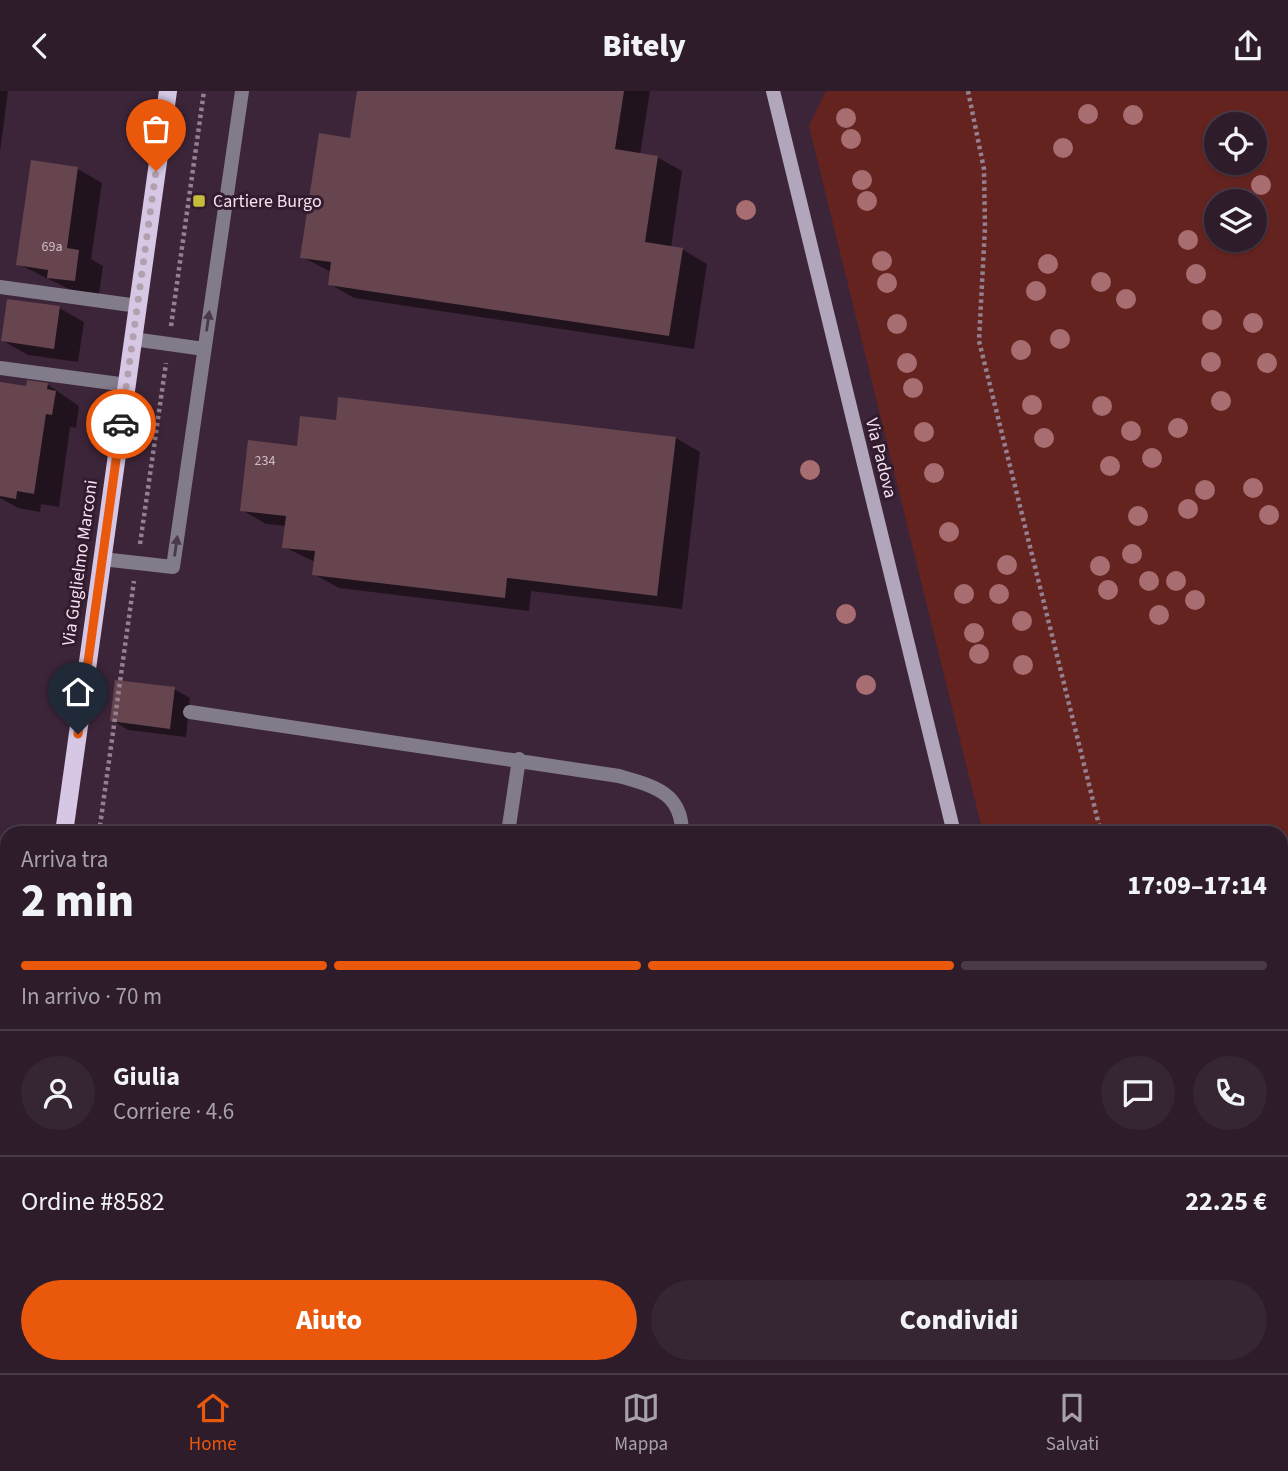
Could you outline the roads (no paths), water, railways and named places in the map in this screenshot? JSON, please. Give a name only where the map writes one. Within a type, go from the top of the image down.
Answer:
[{"type":"main road","name":"Via Guglielmo Marconi","points":[[65,826],[168,91]]},
{"type":"main road","name":"Via Padova","points":[[773,91],[952,826]]},
{"type":"lane","points":[[102,559],[173,567],[242,91]]},
{"type":"lane","points":[[0,287],[138,306]]},
{"type":"lane","points":[[133,339],[204,349]]},
{"type":"lane","points":[[0,367],[127,385]]},
{"type":"lane","points":[[190,712],[619,776],[654,786],[674,801],[682,817],[682,826]]},
{"type":"lane","points":[[509,826],[519,759]]},
{"type":"place","name":"Cartiere Burgo","points":[[199,201]]}]
